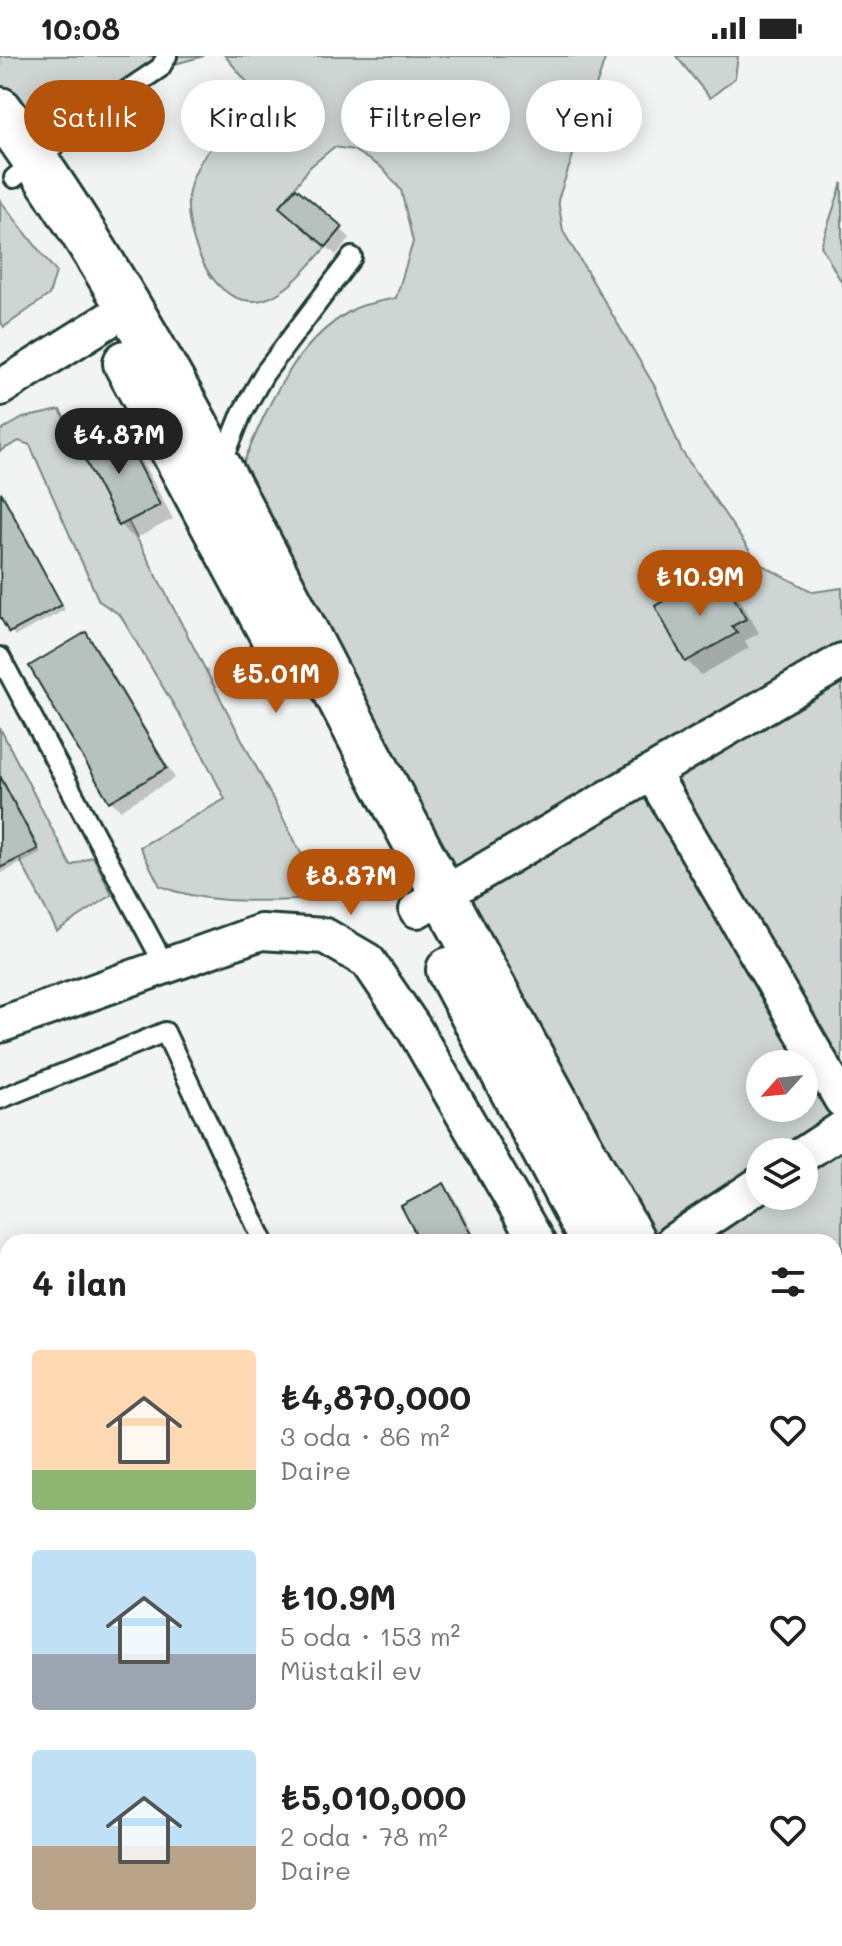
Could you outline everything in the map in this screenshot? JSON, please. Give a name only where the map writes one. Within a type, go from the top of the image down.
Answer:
[{"type":"main road","points":[[0,110],[17,166],[117,314],[211,484],[430,903],[589,1234]]},
{"type":"main road","points":[[430,903],[628,1234]]},
{"type":"street","points":[[0,388],[117,314]]},
{"type":"street","points":[[430,903],[652,773],[838,672]]},
{"type":"street","points":[[652,773],[842,1100]]},
{"type":"street","points":[[0,1025],[261,932],[325,936],[368,961],[413,1027],[532,1234]]},
{"type":"street","points":[[818,1145],[842,1129]]},
{"type":"street","points":[[685,1234],[746,1193]]},
{"type":"lane","points":[[17,166],[160,68],[167,56]]},
{"type":"lane","points":[[211,484],[242,413],[264,374],[352,257]]},
{"type":"lane","points":[[0,657],[165,966]]},
{"type":"lane","points":[[0,1099],[165,1032],[260,1234]]},
{"type":"shaded area","points":[[0,56],[204,56],[160,68],[144,80],[24,80],[24,132],[0,105]]},
{"type":"shaded area","points":[[225,56],[606,56],[598,80],[526,80],[526,152],[574,152],[558,200],[563,231],[655,387],[681,450],[758,563],[813,592],[842,588],[842,1234],[629,1234],[237,478],[269,406],[296,361],[313,341],[354,309],[396,298],[413,242],[401,190],[382,168],[356,152],[510,152],[510,80],[341,80],[341,148],[334,147],[310,167],[280,207],[326,247],[285,289],[265,299],[254,301],[238,298],[223,290],[202,260],[194,242],[188,206],[192,180],[208,152],[325,152],[325,80],[245,80]]},
{"type":"shaded area","points":[[676,56],[738,56],[735,78],[710,98]]},
{"type":"shaded area","points":[[842,183],[842,283],[821,246]]},
{"type":"shaded area","points":[[0,200],[56,272],[49,295],[4,327],[0,321]]},
{"type":"shaded area","points":[[60,410],[119,526],[128,521],[325,899],[221,900],[160,886],[140,847],[225,799],[202,753],[120,615],[99,601],[30,445],[19,441],[0,451],[0,431],[23,418]]},
{"type":"shaded area","points":[[0,728],[71,866],[93,856],[112,895],[57,931],[19,858],[38,848],[0,776]]},
{"type":"building","points":[[296,188],[343,227],[326,247],[279,207]]},
{"type":"building","points":[[119,425],[160,505],[119,526],[78,446]]},
{"type":"building","points":[[1,492],[62,605],[9,633],[0,617]]},
{"type":"building","points":[[706,577],[714,592],[727,585],[746,619],[732,626],[737,633],[685,662],[655,606]]},
{"type":"building","points":[[86,632],[167,768],[109,802],[29,666]]},
{"type":"building","points":[[0,776],[38,849],[0,868]]},
{"type":"building","points":[[444,1183],[471,1234],[416,1234],[401,1206]]}]
